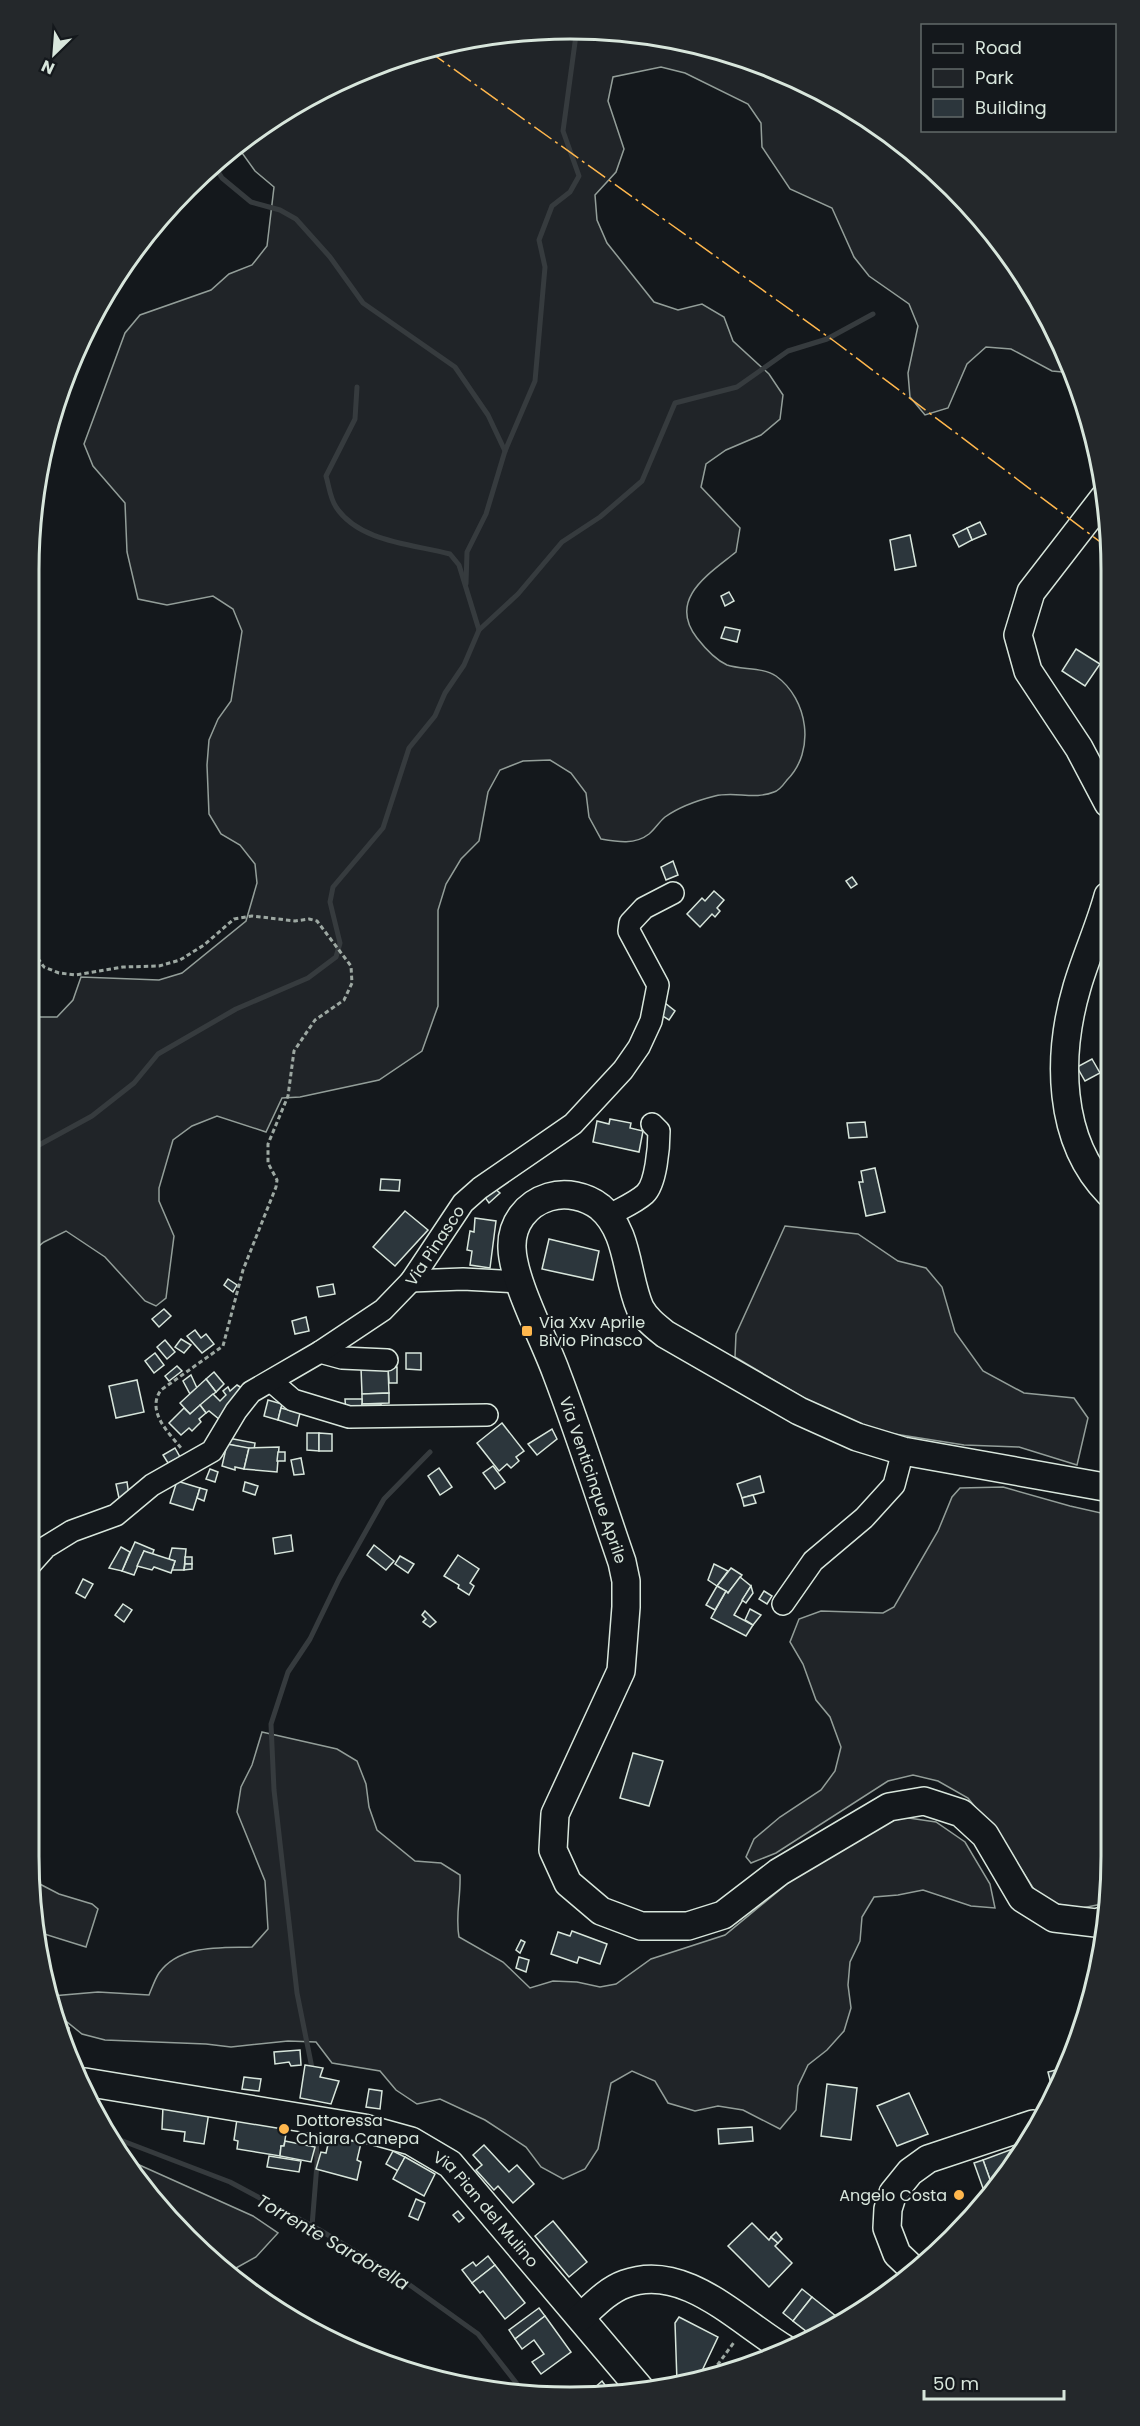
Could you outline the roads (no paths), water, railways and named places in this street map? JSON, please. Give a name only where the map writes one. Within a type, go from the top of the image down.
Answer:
[{"type":"main road","points":[[1097,507],[1031,592],[1018,634],[1028,671],[1079,748],[1101,790]]},
{"type":"main road","points":[[1101,915],[1071,1011],[1066,1040],[1065,1086],[1074,1136],[1090,1171],[1101,1184]]},
{"type":"main road","name":"Via Venticinque Aprile","points":[[1096,1923],[1054,1918],[1022,1898],[985,1835],[961,1813],[924,1801],[889,1807],[779,1872],[723,1915],[688,1926],[641,1926],[601,1911],[568,1883],[552,1850],[555,1814],[621,1671],[626,1581],[622,1562],[556,1372],[520,1282],[512,1249],[514,1231],[522,1215],[541,1200],[557,1195],[572,1195],[587,1200],[600,1207],[619,1236],[641,1308],[650,1322],[665,1334],[799,1411],[857,1437],[903,1450],[1101,1486]]},
{"type":"main road","name":"Via Pian del Mulino","points":[[90,2083],[364,2128],[411,2141],[450,2164],[635,2382]]},
{"type":"main road","points":[[908,2265],[897,2254],[887,2228],[888,2209],[893,2193],[910,2172],[928,2159],[1028,2125]]},
{"type":"main road","points":[[580,2317],[601,2298],[625,2284],[659,2279],[697,2290],[778,2344]]},
{"type":"street","name":"Via Pinasco","points":[[39,1554],[46,1547],[72,1531],[116,1515],[152,1485],[212,1451],[236,1411],[251,1392],[320,1352],[384,1310],[411,1281],[463,1203],[480,1188],[573,1124],[623,1070],[639,1047],[651,1021],[658,985],[629,931],[630,923],[644,908],[673,893]]},
{"type":"street","points":[[608,1216],[645,1194],[652,1184],[659,1143],[659,1131],[652,1125]]},
{"type":"street","points":[[411,1281],[463,1279],[520,1282]]},
{"type":"street","points":[[320,1352],[342,1358],[387,1360]]},
{"type":"street","points":[[271,1381],[293,1400],[349,1417],[487,1414]]},
{"type":"street","points":[[783,1604],[813,1562],[864,1518],[894,1485],[903,1450]]},
{"type":"waterway","points":[[466,584],[467,552],[486,514],[505,451],[535,381],[545,267],[539,240],[552,206],[570,192],[579,176],[563,131],[575,39]]},
{"type":"waterway","points":[[219,172],[222,178],[251,202],[280,210],[296,219],[330,257],[363,303],[455,367],[488,415],[505,451]]},
{"type":"waterway","points":[[39,1145],[92,1116],[134,1083],[158,1054],[236,1009],[308,978],[336,957],[340,943],[330,902],[333,887],[383,828],[409,748],[435,716],[445,693],[464,665],[479,630],[518,594],[562,542],[600,517],[642,481],[675,403],[737,387],[788,351],[827,339],[873,314]]},
{"type":"waterway","points":[[357,387],[355,419],[326,476],[336,507],[346,519],[372,535],[450,554],[459,565],[479,630]]},
{"type":"waterway","points":[[313,2073],[297,1993],[274,1790],[271,1724],[288,1672],[310,1639],[339,1579],[384,1499],[430,1452]]},
{"type":"waterway","points":[[312,2226],[317,2164],[316,2127]]},
{"type":"waterway","name":"Torrente Sardorella","points":[[121,2140],[230,2182],[318,2229],[400,2278],[478,2334],[517,2384]]},
{"type":"place","name":"Via Xxv Aprile Bivio Pinasco","points":[[527,1331]]},
{"type":"place","name":"Dottoressa Chiara Canepa","points":[[284,2129]]},
{"type":"place","name":"Angelo Costa","points":[[959,2195]]}]
